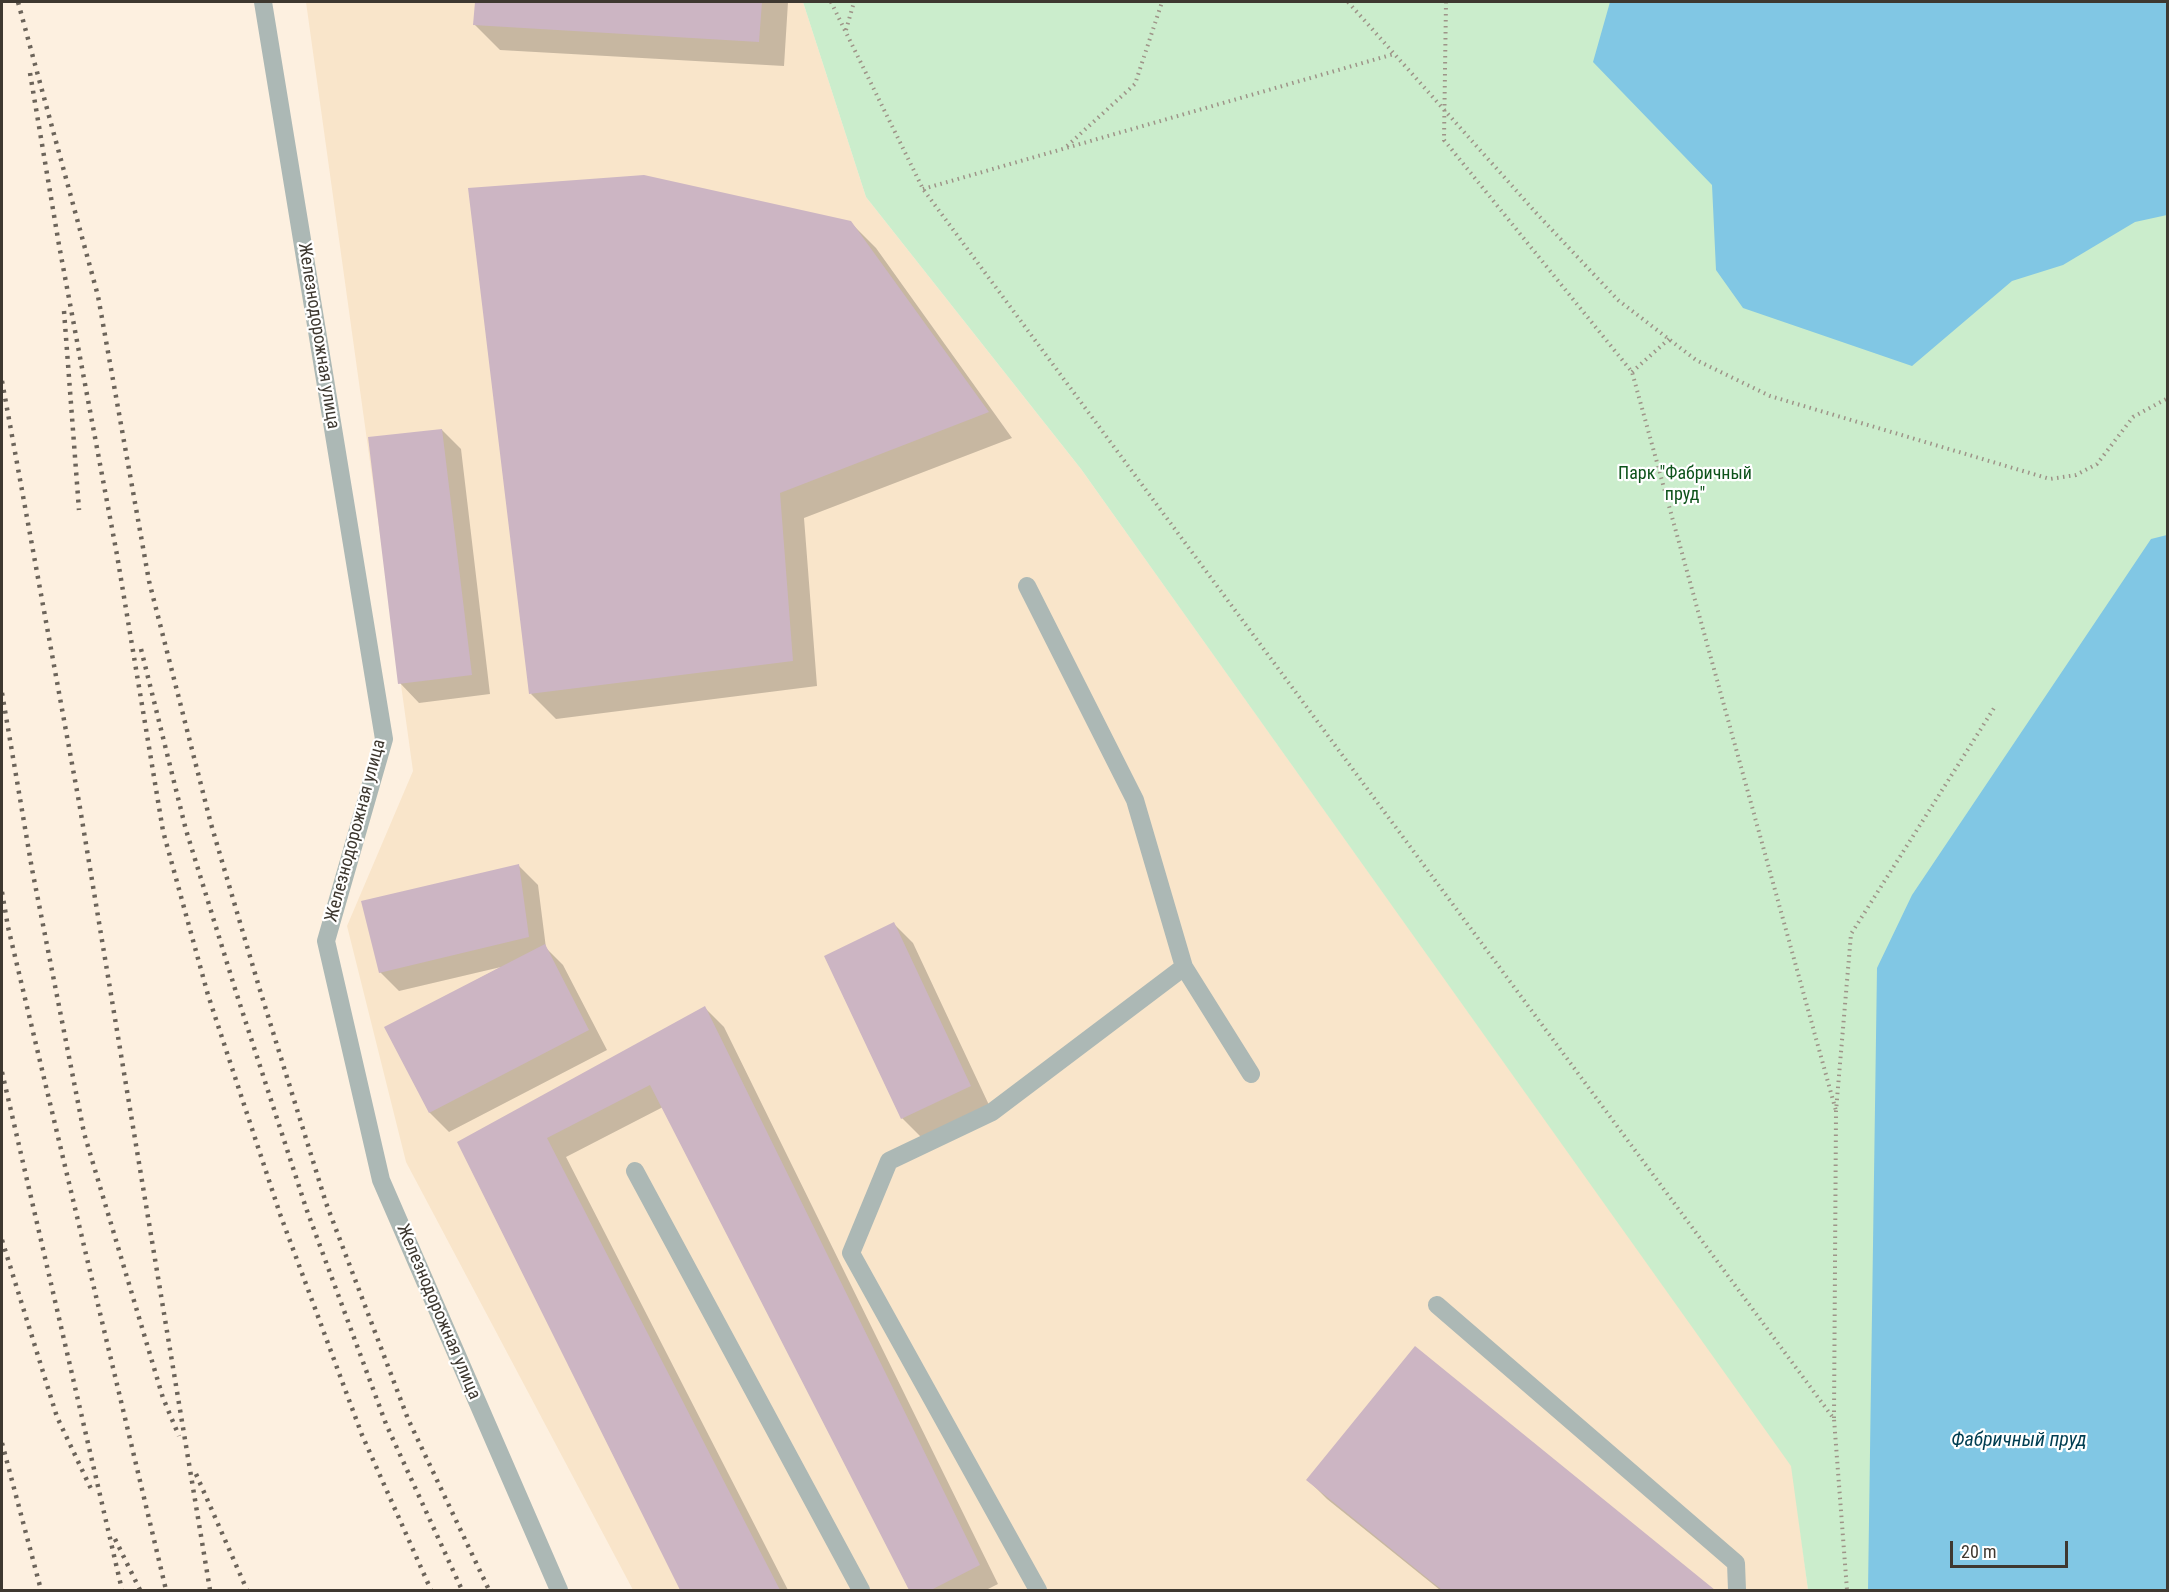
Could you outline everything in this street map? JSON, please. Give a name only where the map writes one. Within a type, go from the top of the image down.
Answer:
[{"type":"street","name":"Железнодорожная улица","points":[[263,2],[384,739],[326,941],[381,1180],[559,1590]]},
{"type":"street","points":[[1027,586],[1136,800],[1184,967],[1251,1074]]},
{"type":"street","points":[[1038,1590],[851,1253],[889,1161],[992,1112],[1184,967]]},
{"type":"street","points":[[635,1171],[861,1590]]},
{"type":"street","points":[[1437,1305],[1736,1563],[1737,1590]]},
{"type":"path","points":[[831,2],[923,189],[1834,1419]]},
{"type":"path","points":[[846,31],[854,2]]},
{"type":"path","points":[[1065,148],[1135,84],[1162,2]]},
{"type":"path","points":[[1348,2],[1538,215],[1618,300],[1696,360],[1770,396],[2050,479],[2076,475],[2097,464],[2133,417],[2168,398]]},
{"type":"path","points":[[1446,2],[1443,140],[1632,372],[1836,1111]]},
{"type":"path","points":[[923,189],[1394,54]]},
{"type":"path","points":[[1632,372],[1669,339]]},
{"type":"path","points":[[1847,1590],[1834,1419],[1836,1111],[1851,934],[1996,705]]},
{"type":"shaded area","points":[[306,2],[803,2],[866,197],[1081,469],[1792,1466],[1808,1590],[633,1590],[406,1162],[347,926],[413,771]]},
{"type":"green space","name":"Парк \"Фабричный пруд\"","points":[[803,2],[2167,2],[2167,1590],[1808,1590],[1791,1466],[1081,469],[866,197]]},
{"type":"water","points":[[1610,2],[2167,2],[2167,215],[2135,222],[2063,265],[2012,281],[1912,366],[1743,308],[1716,270],[1712,185],[1593,62]]},
{"type":"water","name":"Фабричный пруд","points":[[2167,535],[2167,1590],[1868,1590],[1877,968],[1912,895],[2151,539]]},
{"type":"building","points":[[475,2],[762,2],[759,42],[473,25]]},
{"type":"building","points":[[644,175],[851,221],[989,412],[780,493],[793,661],[529,694],[468,188]]},
{"type":"building","points":[[442,429],[472,675],[398,684],[368,437]]},
{"type":"building","points":[[519,864],[529,937],[379,973],[361,901]]},
{"type":"building","points":[[894,922],[971,1086],[901,1119],[824,956]]},
{"type":"building","points":[[545,944],[589,1030],[429,1113],[384,1027]]},
{"type":"building","points":[[705,1006],[980,1565],[931,1590],[909,1590],[650,1085],[547,1138],[780,1590],[680,1590],[457,1142]]},
{"type":"building","points":[[1415,1346],[1715,1590],[1442,1590],[1306,1480]]},
{"type":"railway","points":[[18,2],[98,296],[149,581],[211,824],[259,987],[326,1203],[408,1419],[489,1590]]},
{"type":"railway","points":[[30,73],[59,245],[117,555],[163,831],[208,995],[280,1214],[362,1435],[431,1590]]},
{"type":"railway","points":[[64,311],[79,510]]},
{"type":"railway","points":[[2,381],[79,802],[210,1590]]},
{"type":"railway","points":[[141,649],[186,830],[306,1208],[386,1424],[462,1590]]},
{"type":"railway","points":[[2,693],[32,869],[84,1133],[163,1398],[179,1436]]},
{"type":"railway","points":[[2,892],[8,927],[166,1590]]},
{"type":"railway","points":[[2,1072],[122,1590]]},
{"type":"railway","points":[[2,1240],[57,1417],[93,1493]]},
{"type":"railway","points":[[2,1443],[41,1590]]},
{"type":"railway","points":[[196,1474],[247,1590]]},
{"type":"railway","points":[[115,1539],[140,1590]]}]
